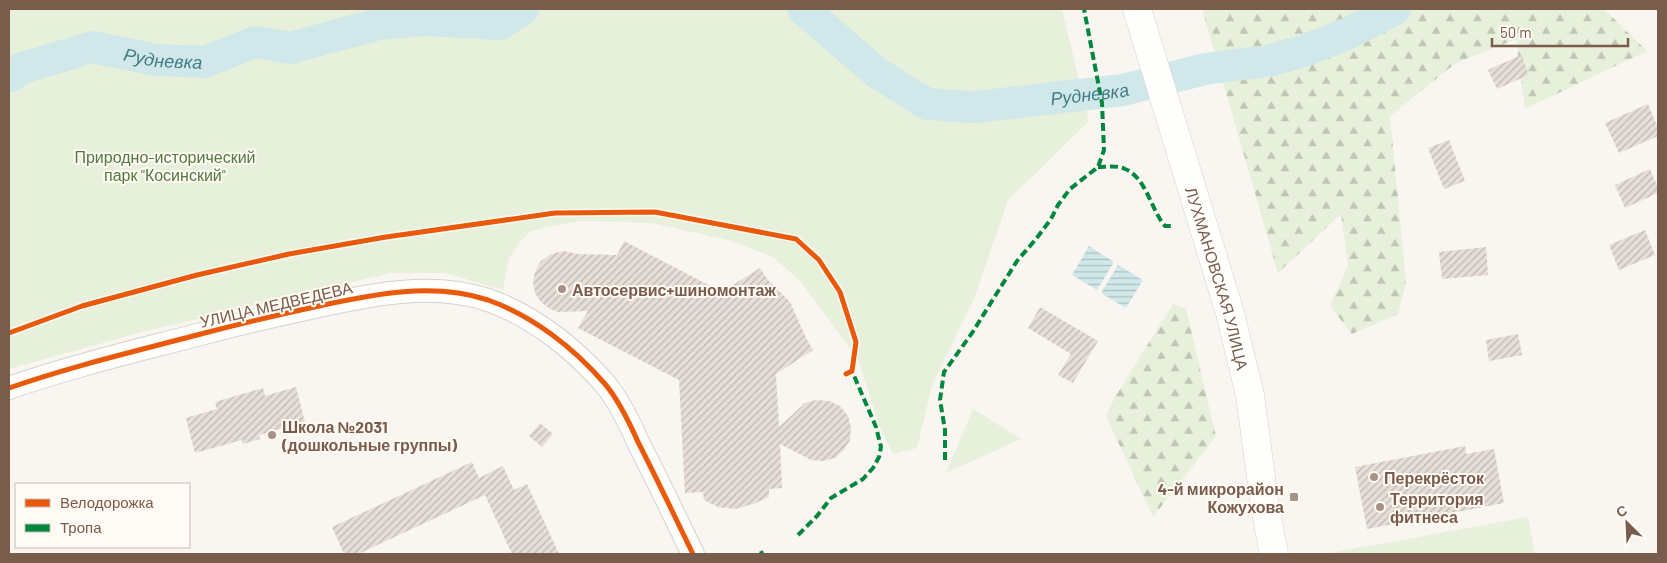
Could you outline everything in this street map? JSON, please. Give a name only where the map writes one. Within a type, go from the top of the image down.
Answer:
[{"type":"street","name":"ЛУХМАНОВСКАЯ УЛИЦА","points":[[1137,9],[1230,313],[1250,394],[1264,507],[1274,554]]},
{"type":"street","name":"УЛИЦА МЕДВЕДЕВА","points":[[9,388],[137,350],[272,316],[361,297],[392,292],[422,291],[456,294],[487,300],[526,317],[574,351],[607,385],[635,435],[692,554]]},
{"type":"green space","name":"Природно-исторический парк \"Косинский\"","points":[[9,9],[1062,9],[1089,121],[1008,200],[974,299],[932,385],[917,448],[893,454],[880,428],[858,359],[801,282],[773,257],[728,240],[652,223],[580,221],[530,232],[509,258],[503,290],[445,273],[391,273],[142,332],[9,369]]},
{"type":"green space","points":[[1202,9],[1604,9],[1647,51],[1525,109],[1516,39],[1456,63],[1390,116],[1406,282],[1398,314],[1352,334],[1330,306],[1348,265],[1341,214],[1278,273]]},
{"type":"green space","points":[[1173,304],[1186,309],[1216,436],[1153,517],[1106,416],[1115,397]]},
{"type":"green space","points":[[973,409],[1021,439],[946,473]]},
{"type":"green space","points":[[1528,517],[1535,554],[1325,554]]},
{"type":"water","points":[[1089,246],[1114,262],[1097,290],[1072,275]]},
{"type":"water","points":[[1118,265],[1143,280],[1126,308],[1101,293]]},
{"type":"building","points":[[1521,55],[1529,75],[1497,89],[1488,70]]},
{"type":"building","points":[[1648,104],[1658,128],[1658,136],[1619,153],[1605,123]]},
{"type":"building","points":[[1449,140],[1465,181],[1444,189],[1428,148]]},
{"type":"building","points":[[1650,169],[1658,188],[1658,193],[1625,208],[1615,185]]},
{"type":"building","points":[[1645,230],[1655,255],[1619,270],[1609,245]]},
{"type":"building","points":[[624,241],[722,292],[760,268],[768,280],[790,302],[813,350],[776,374],[779,427],[805,403],[816,400],[829,401],[840,406],[848,416],[851,428],[850,440],[844,450],[835,458],[823,461],[811,460],[780,444],[782,488],[769,489],[769,497],[735,509],[718,507],[704,500],[703,492],[685,493],[679,380],[578,328],[588,311],[559,312],[550,309],[541,302],[535,293],[533,282],[535,272],[540,262],[551,254],[564,251],[577,254],[617,255]]},
{"type":"building","points":[[1486,247],[1488,275],[1442,279],[1439,252]]},
{"type":"building","points":[[1040,307],[1098,341],[1073,383],[1058,375],[1071,354],[1028,328]]},
{"type":"building","points":[[1518,334],[1522,355],[1489,361],[1486,340]]},
{"type":"building","points":[[296,387],[305,422],[259,435],[260,439],[243,444],[242,440],[195,453],[186,418],[217,409],[215,402],[263,388],[265,396]]},
{"type":"building","points":[[540,423],[553,434],[542,447],[529,436]]},
{"type":"building","points":[[1465,446],[1466,454],[1494,449],[1504,503],[1367,529],[1355,467]]},
{"type":"building","points":[[472,462],[479,478],[503,466],[514,490],[527,484],[559,554],[512,554],[485,495],[358,554],[344,554],[332,527]]},
{"type":"waterway","name":"Рудневка","points":[[9,77],[22,68],[93,47],[156,60],[205,62],[255,42],[290,48],[379,24],[425,20],[500,24],[523,9]]},
{"type":"waterway","name":"Рудневка","points":[[803,9],[876,72],[927,104],[975,107],[1123,90],[1205,69],[1268,61],[1303,51],[1349,33],[1395,9]]},
{"type":"marked path","points":[[945,460],[945,430],[940,400],[944,372],[972,333],[1017,261],[1051,219],[1058,205],[1070,189],[1098,167],[1104,150],[1102,103],[1084,9]]},
{"type":"marked path","points":[[1098,167],[1119,167],[1132,173],[1143,186],[1165,226],[1174,226]]},
{"type":"marked path","points":[[798,535],[817,516],[831,498],[863,479],[873,468],[879,457],[881,447],[876,427],[852,371]]},
{"type":"cycle path","points":[[9,333],[82,306],[197,275],[289,254],[386,237],[555,213],[655,212],[796,239],[819,260],[840,292],[856,342],[852,371],[846,374]]},
{"type":"cycle path","points":[[9,388],[54,373],[240,324],[382,294],[425,291],[446,292],[488,300],[521,315],[552,334],[580,358],[605,384],[627,419],[693,554]]},
{"type":"place","name":"Автосервис+шиномонтаж","points":[[562,289]]},
{"type":"place","name":"Школа №2031 (дошкольные группы)","points":[[272,435]]},
{"type":"place","name":"Перекрёсток","points":[[1374,477]]},
{"type":"place","name":"4-й микрорайон Кожухова","points":[[1294,497]]},
{"type":"place","name":"Территория фитнеса","points":[[1380,507]]}]
